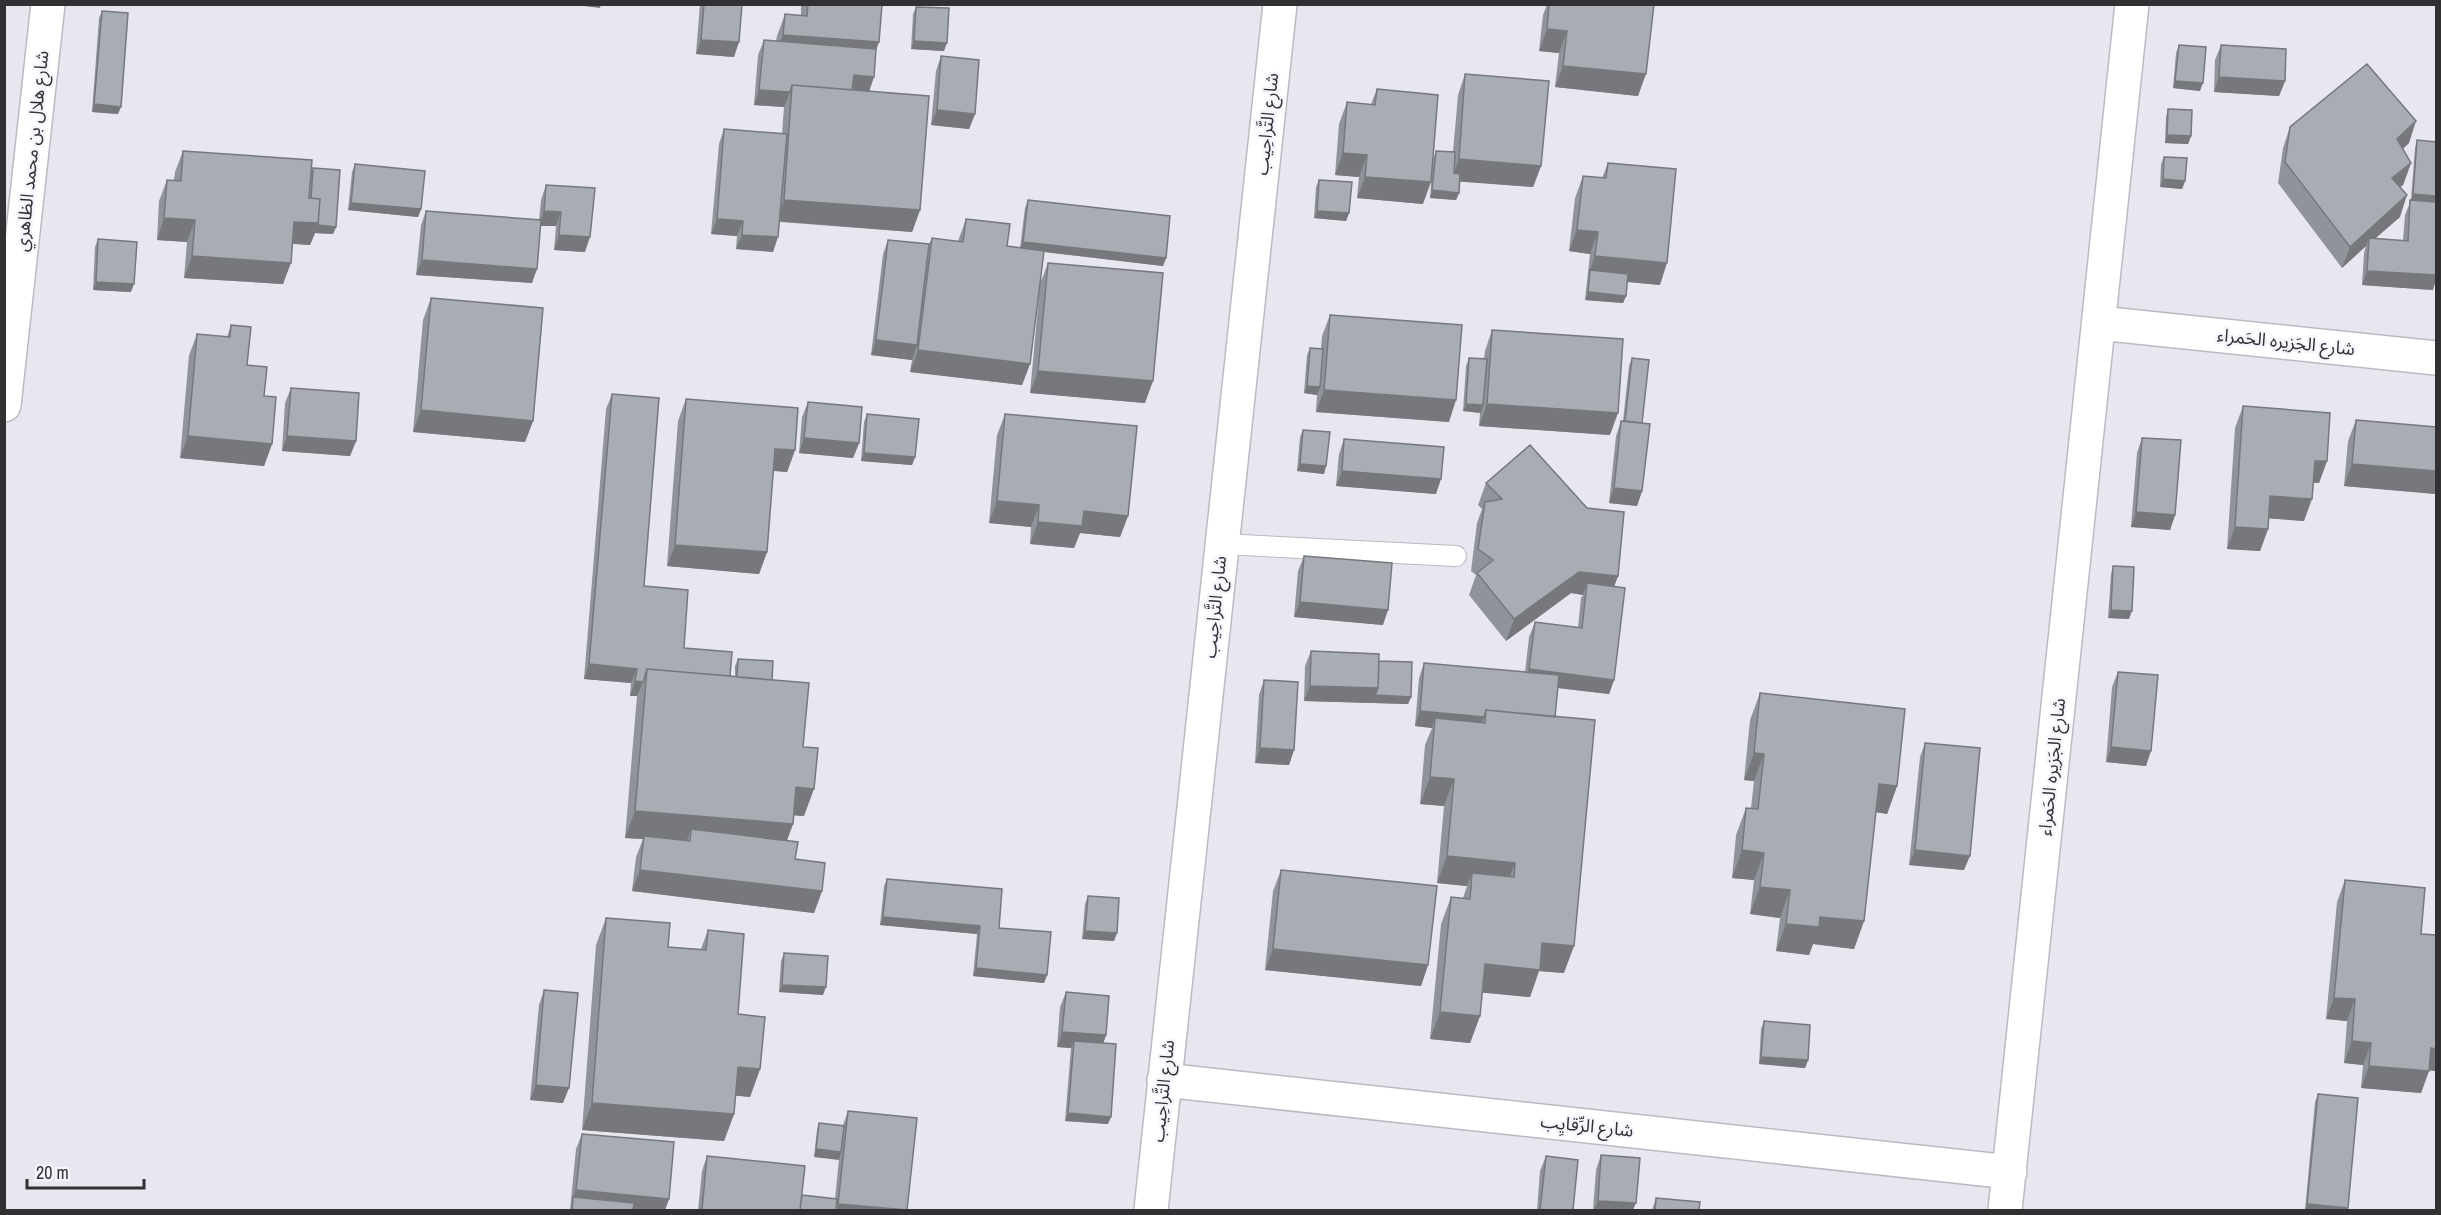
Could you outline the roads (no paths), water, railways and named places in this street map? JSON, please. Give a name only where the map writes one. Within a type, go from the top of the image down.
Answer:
[{"type":"street","name":"شارع هلال بن محمد الظاهري","points":[[4,405],[48,4]]},
{"type":"street","name":"شارع التَّراحِيب","points":[[1151,1210],[1280,4]]},
{"type":"street","name":"شارع الجَزيره الحَمراء","points":[[2005,1210],[2132,4]]},
{"type":"street","name":"شارع الجَزيره الحَمراء","points":[[2099,323],[2436,358]]},
{"type":"street","name":"شارع الرِّقايِب","points":[[1164,1080],[2010,1172]]},
{"type":"lane","points":[[1222,544],[1456,556]]}]
